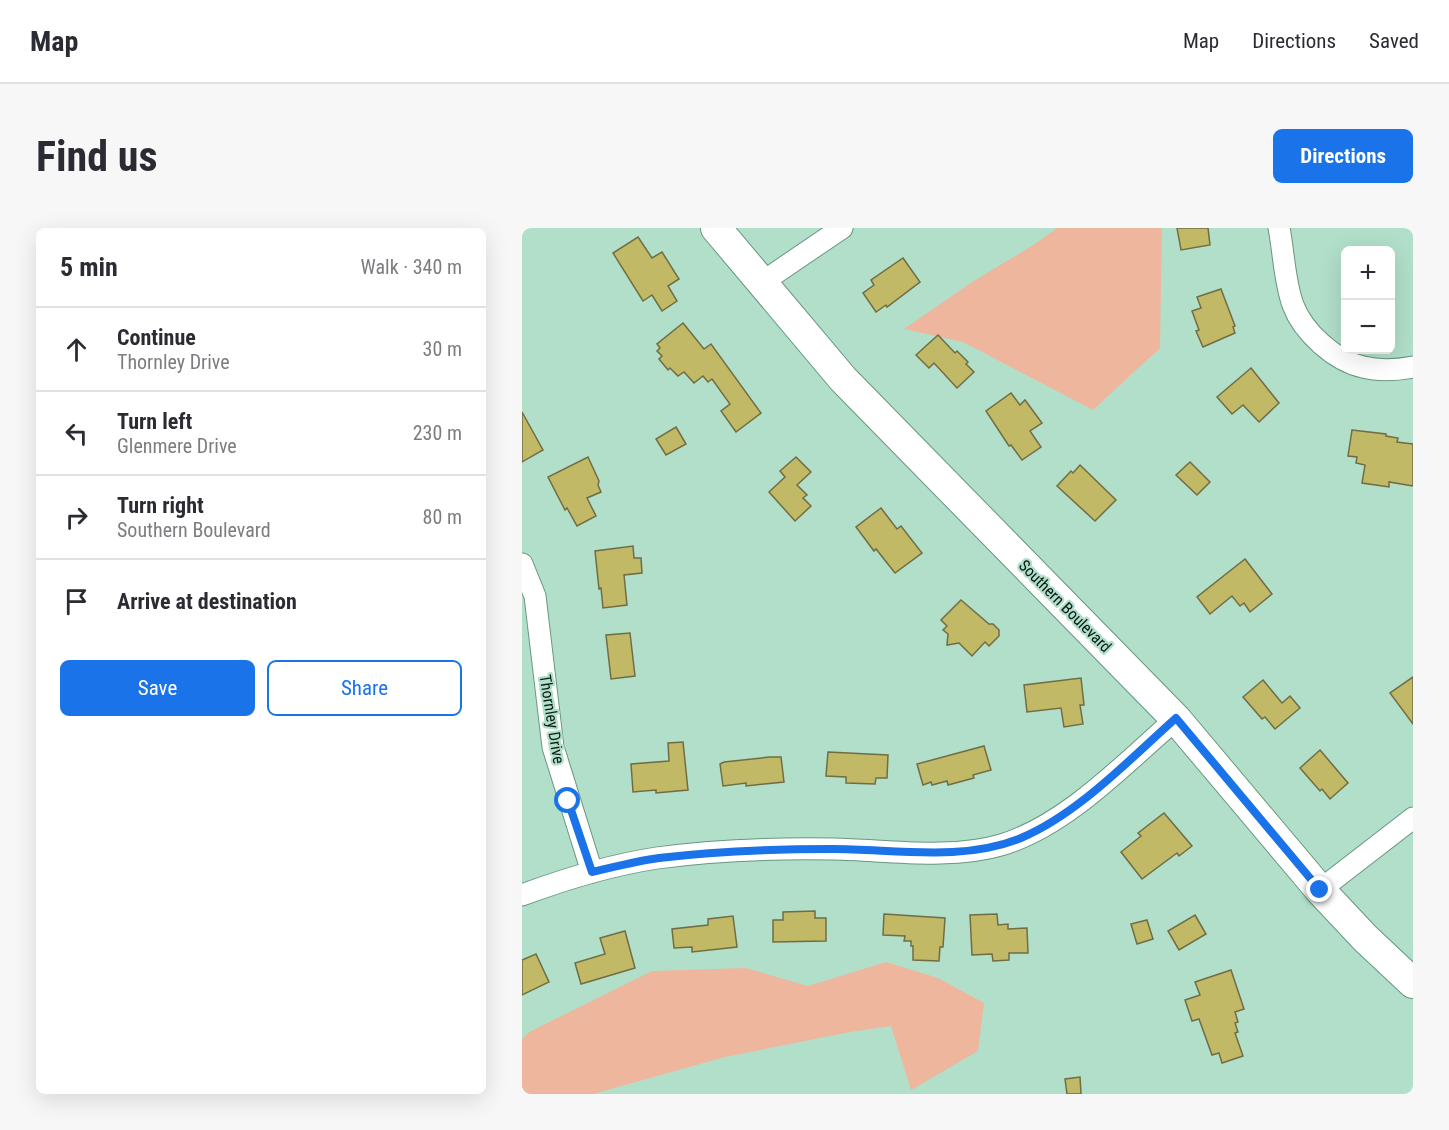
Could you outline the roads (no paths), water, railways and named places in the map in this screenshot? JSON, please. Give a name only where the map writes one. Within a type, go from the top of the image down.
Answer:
[{"type":"main road","name":"Southern Boulevard","points":[[716,228],[851,387],[1176,718],[1320,890],[1365,938],[1413,983]]},
{"type":"street","points":[[761,283],[842,228]]},
{"type":"street","points":[[1279,228],[1287,283],[1293,306],[1302,322],[1316,338],[1346,360],[1362,367],[1398,370],[1413,367]]},
{"type":"street","name":"Thornley Drive","points":[[522,564],[535,596],[553,747],[592,872]]},
{"type":"street","points":[[522,896],[592,872],[656,858],[730,851],[833,849],[940,852],[979,850],[1001,845],[1049,824],[1078,804],[1176,718]]},
{"type":"street","points":[[1320,890],[1413,818]]}]
